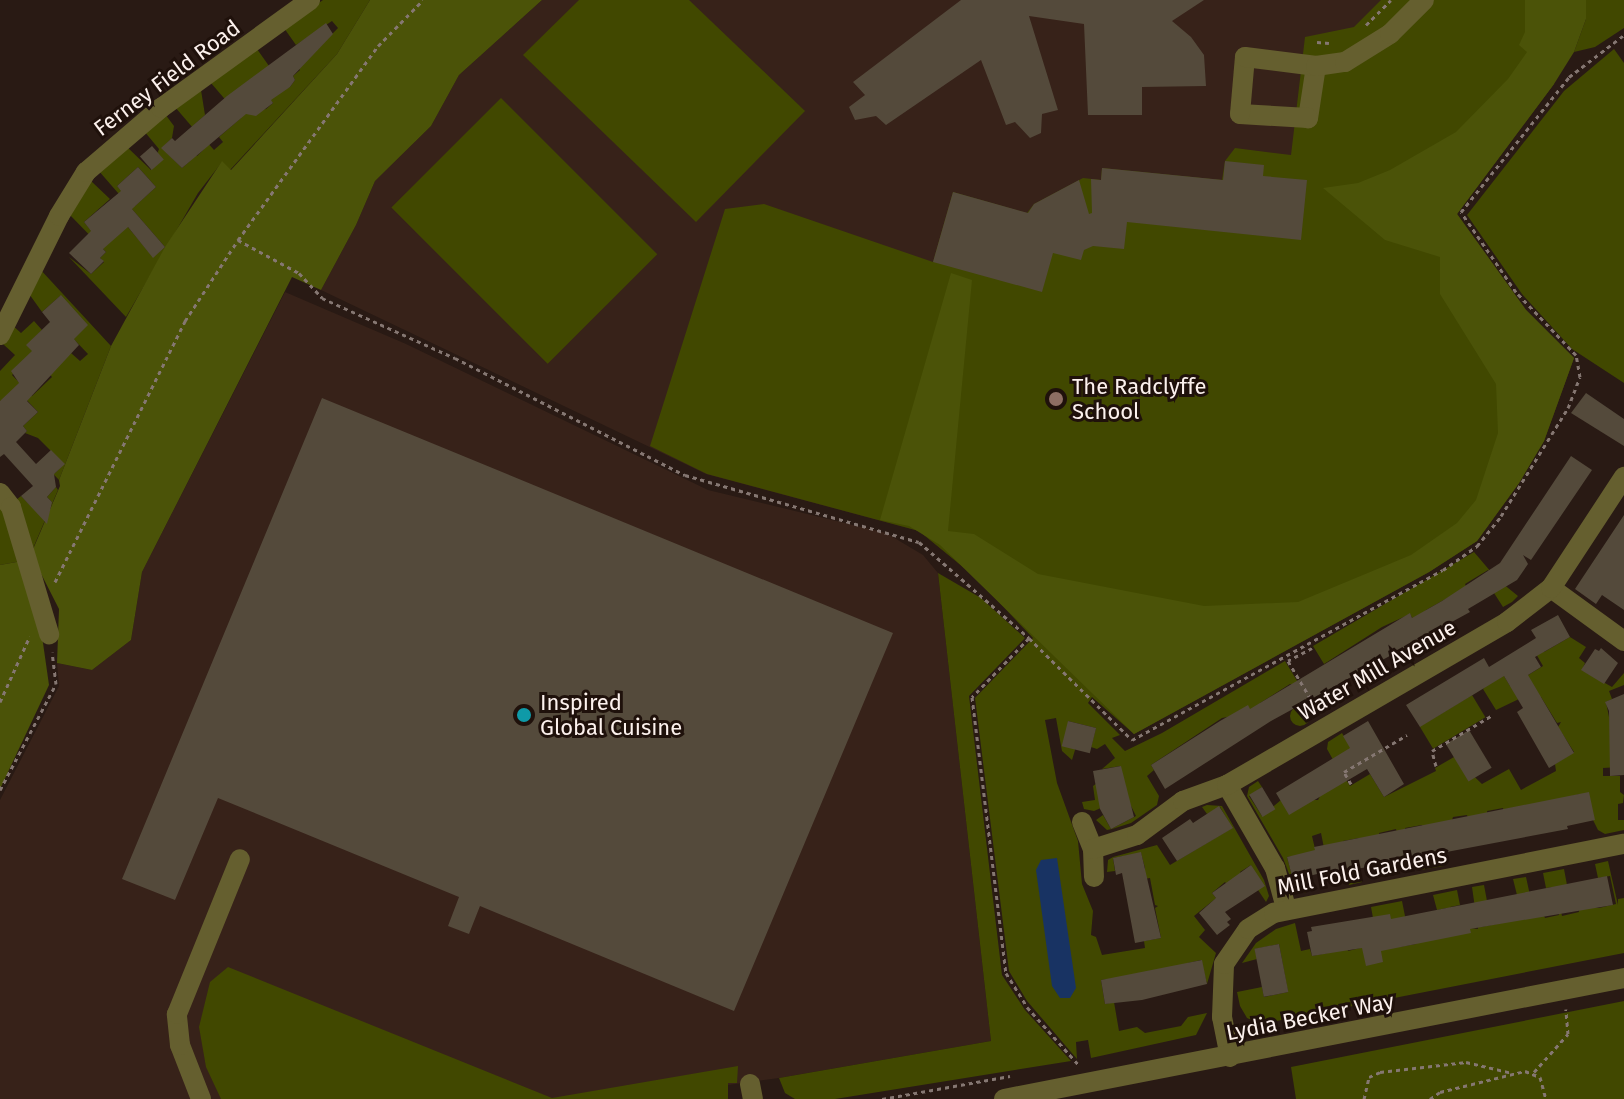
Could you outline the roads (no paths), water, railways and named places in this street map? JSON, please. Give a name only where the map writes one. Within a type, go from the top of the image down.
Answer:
[{"type":"street","name":"Ferney Field Road","points":[[0,335],[59,216],[86,172],[139,125],[310,0]]},
{"type":"street","points":[[1308,65],[1308,118],[1240,114],[1245,57],[1308,65],[1345,62],[1363,54],[1400,25],[1424,0]]},
{"type":"street","name":"Water Mill Avenue","points":[[1093,849],[1137,835],[1191,797],[1227,785],[1507,622],[1551,588],[1624,477]]},
{"type":"street","points":[[0,493],[11,507],[49,634]]},
{"type":"street","points":[[1551,588],[1624,641]]},
{"type":"street","points":[[1227,785],[1275,868],[1286,908]]},
{"type":"street","points":[[1082,822],[1093,849],[1094,877]]},
{"type":"street","name":"Mill Fold Gardens","points":[[1230,1057],[1222,1017],[1224,964],[1248,929],[1286,908],[1624,844]]},
{"type":"street","points":[[201,1099],[180,1045],[177,1014],[240,859]]},
{"type":"street","name":"Lydia Becker Way","points":[[1004,1099],[1097,1090],[1230,1057],[1624,978]]},
{"type":"water","points":[[1057,858],[1076,988],[1070,998],[1060,998],[1052,986],[1036,870],[1041,860]]},
{"type":"place","name":"The Radclyffe School","points":[[1056,399]]},
{"type":"place","name":"Inspired Global Cuisine","points":[[524,715]]}]
